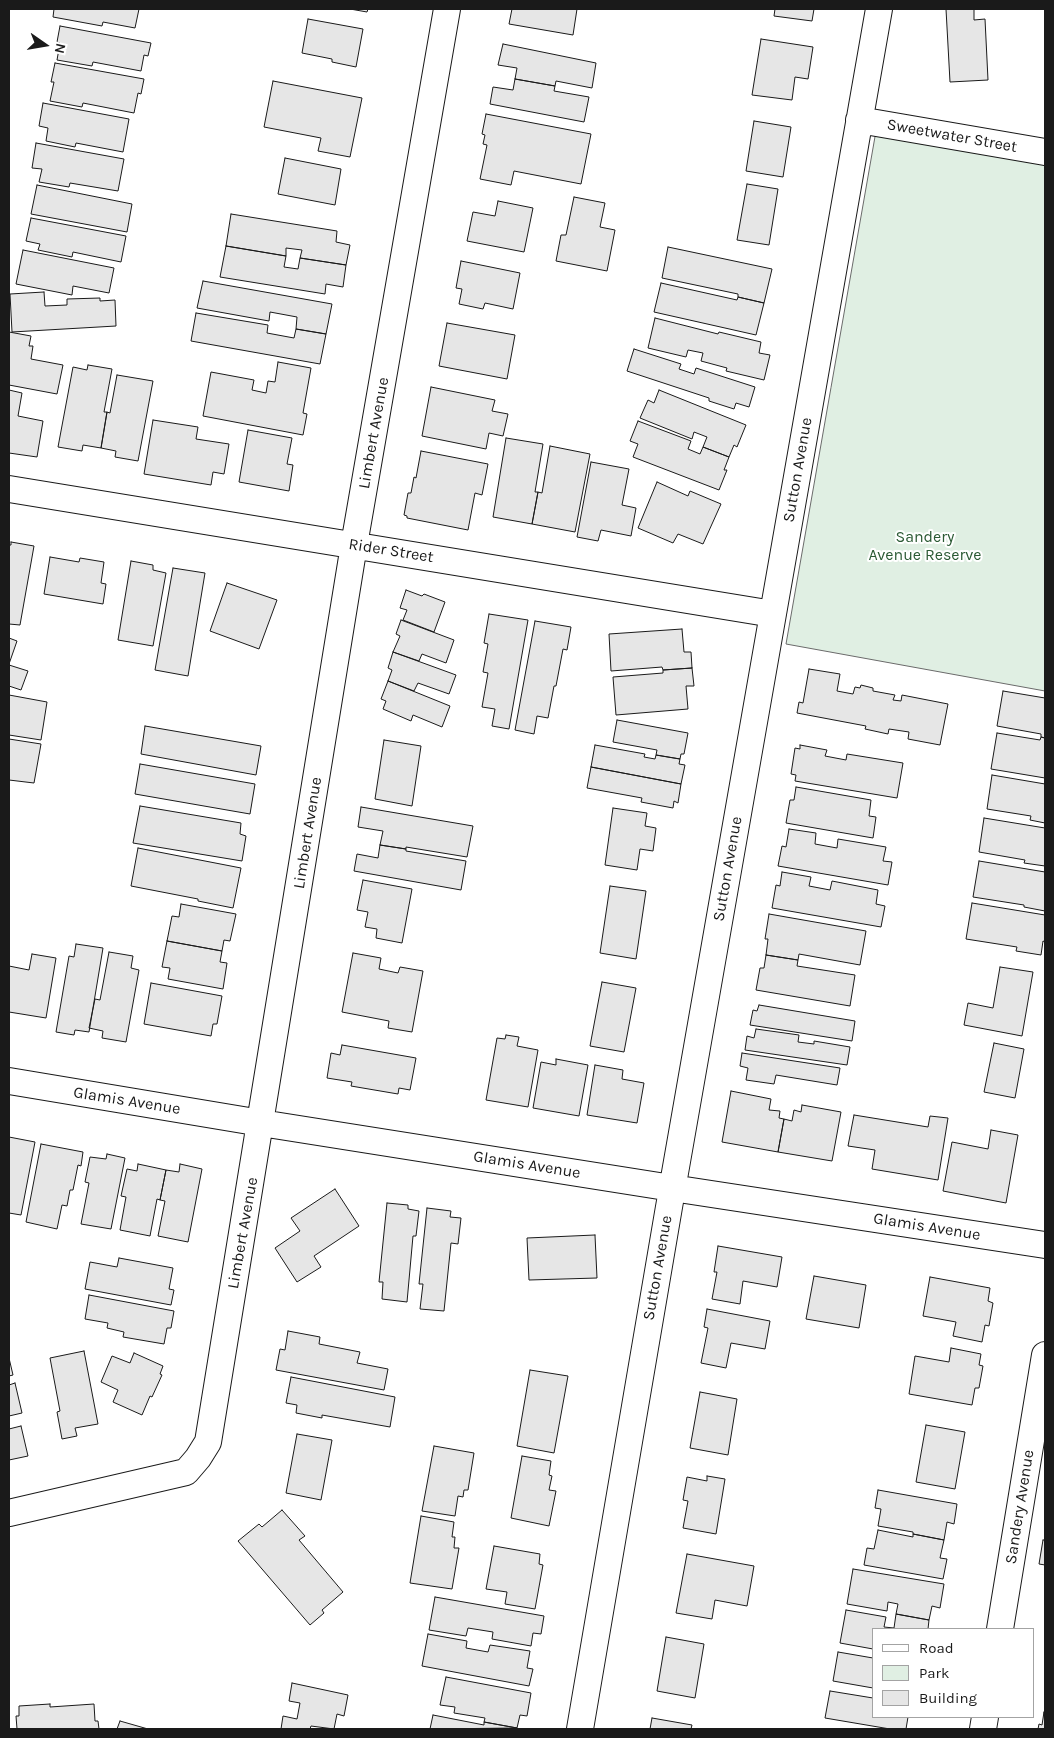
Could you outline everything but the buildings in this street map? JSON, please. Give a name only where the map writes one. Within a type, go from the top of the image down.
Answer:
[{"type":"street","name":"Limbert Avenue","points":[[9,1513],[186,1472],[208,1442],[354,545],[447,9]]},
{"type":"street","name":"Sutton Avenue","points":[[580,1729],[672,1188],[879,9]]},
{"type":"street","name":"Sweetwater Street","points":[[859,120],[1045,152]]},
{"type":"street","name":"Rider Street","points":[[9,489],[772,614]]},
{"type":"street","name":"Glamis Avenue","points":[[9,1081],[261,1123],[1045,1245]]},
{"type":"street","name":"Sandery Avenue","points":[[1000,1628],[1045,1355]]},
{"type":"green space","name":"Sandery Avenue Reserve","points":[[876,131],[1045,159],[1045,691],[786,644]]}]
